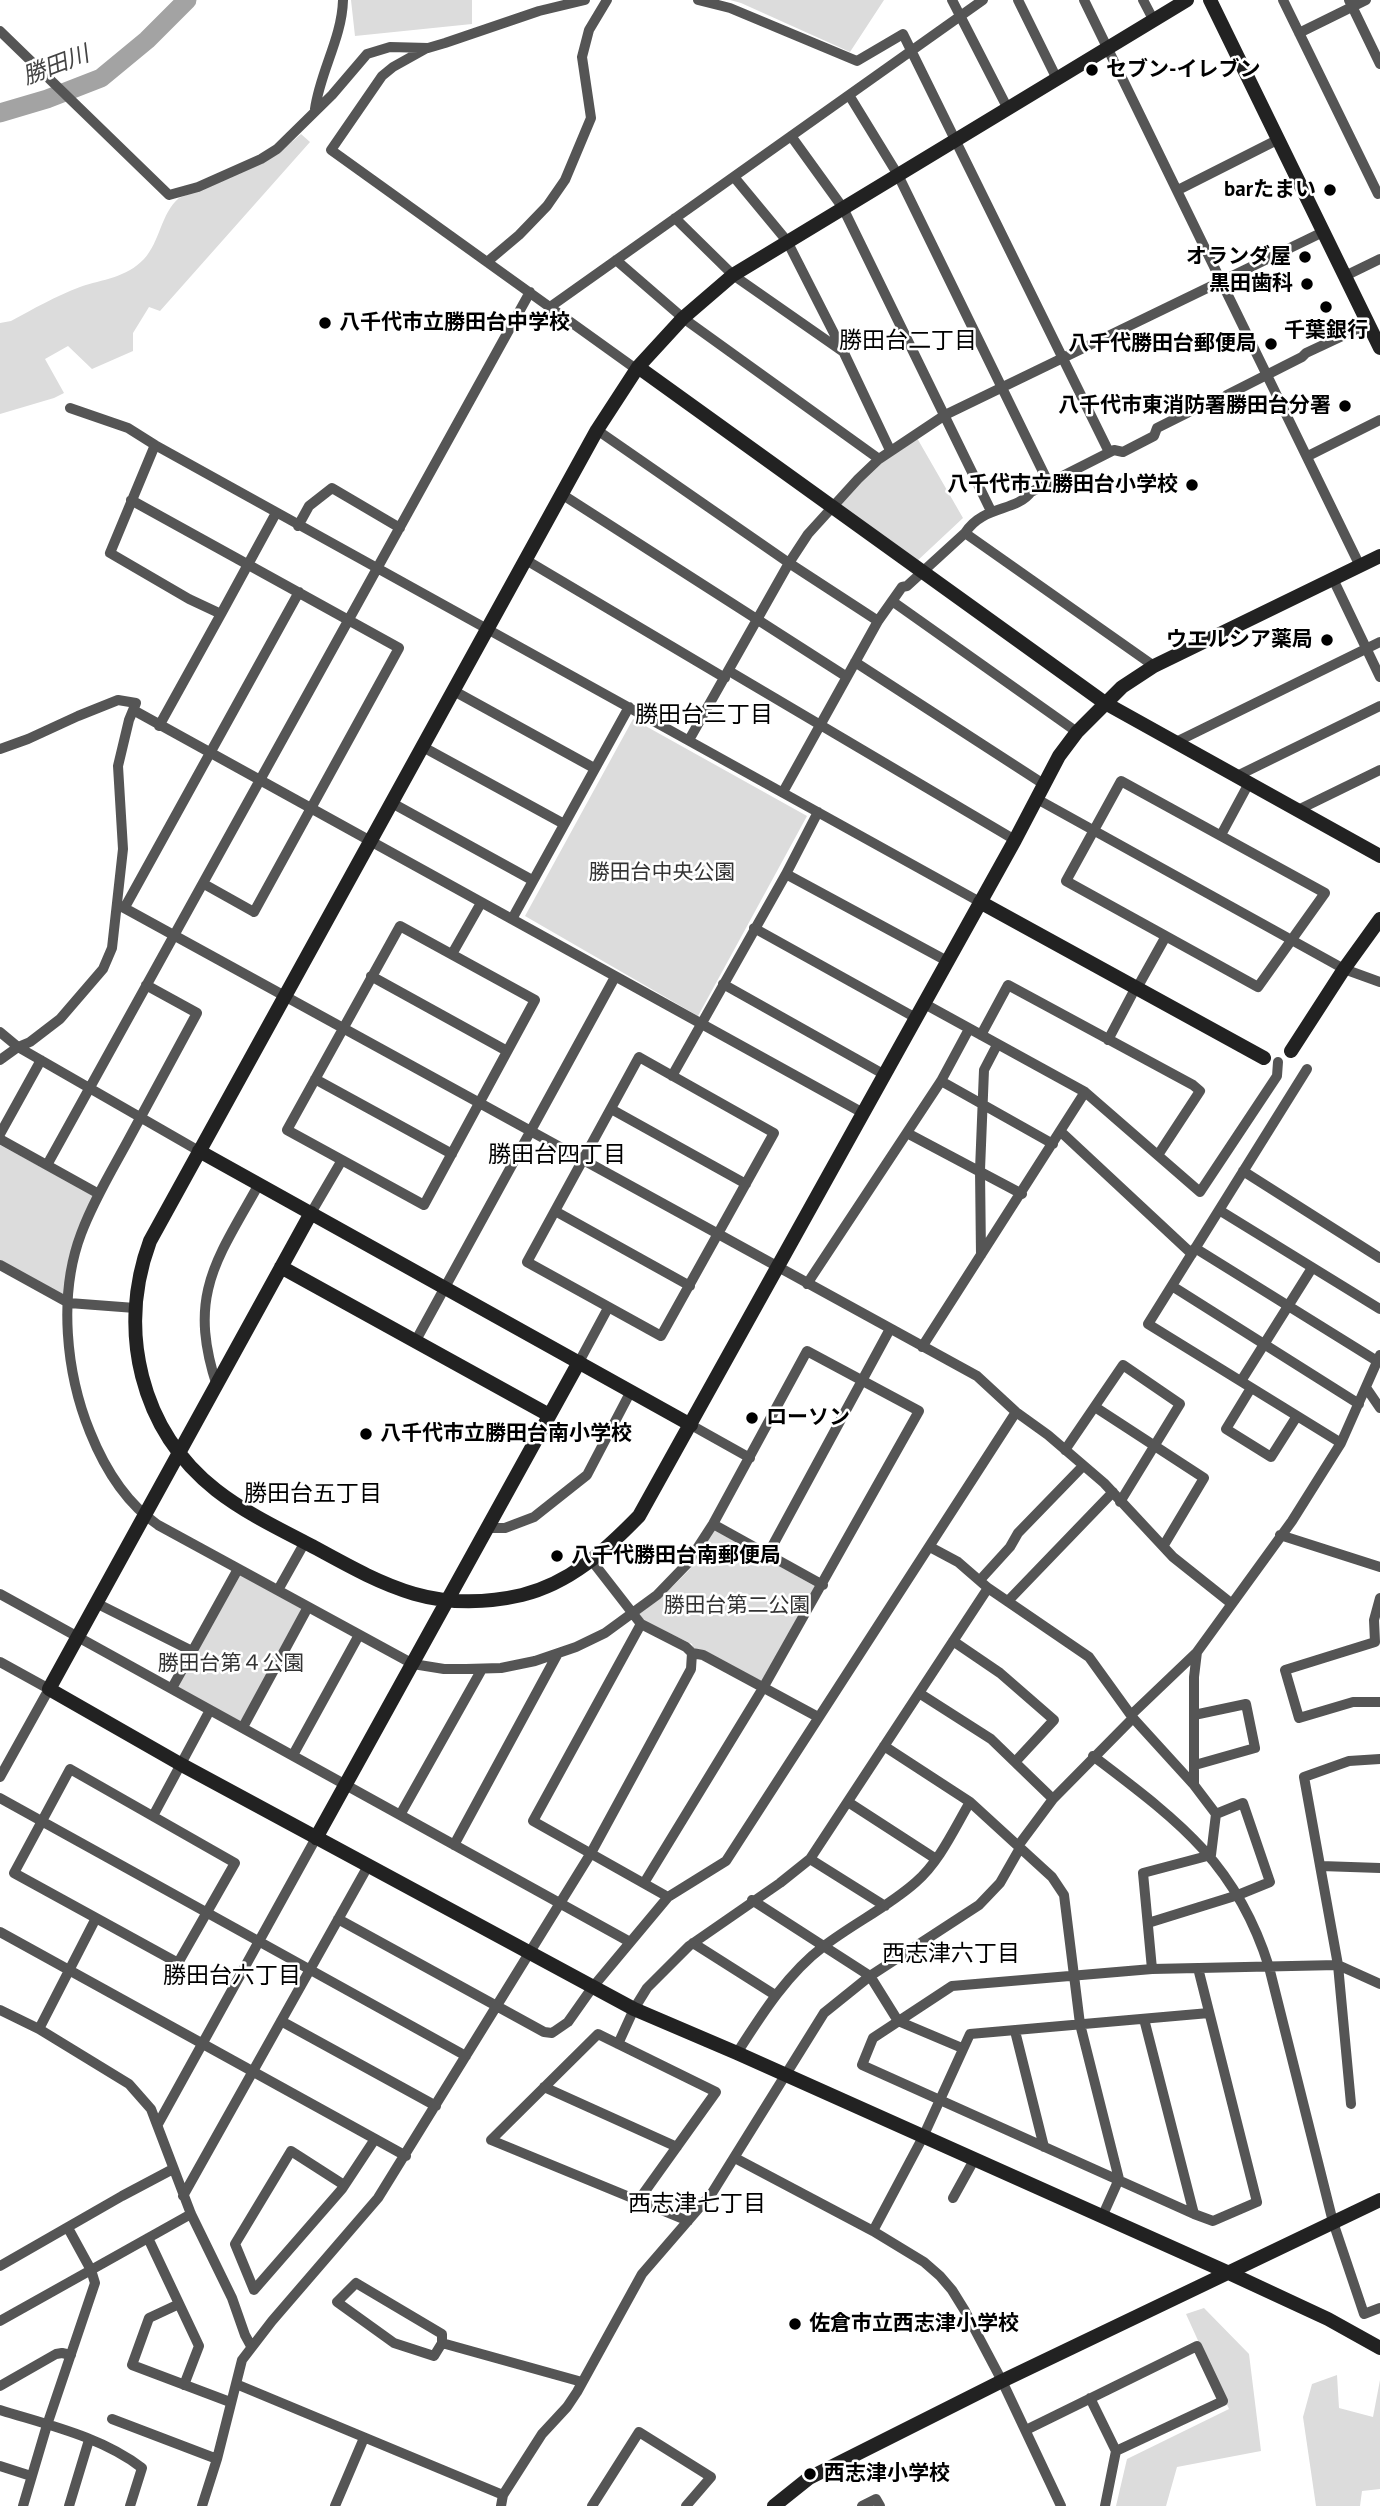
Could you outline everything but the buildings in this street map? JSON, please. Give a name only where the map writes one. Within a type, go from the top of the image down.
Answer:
[{"type":"street","points":[[315,109],[318,88],[342,17],[343,0]]},
{"type":"street","points":[[585,0],[538,6],[474,36],[428,48],[393,67],[382,76],[331,150],[1105,703],[1380,856]]},
{"type":"street","points":[[487,262],[547,206],[565,180],[591,118],[582,57],[589,30],[607,0]]},
{"type":"street","points":[[698,0],[730,8],[857,61],[903,34],[1108,452]]},
{"type":"street","points":[[953,0],[1008,109]]},
{"type":"street","points":[[550,307],[983,0]]},
{"type":"street","points":[[1018,0],[1057,79]]},
{"type":"street","points":[[1084,0],[1360,566]]},
{"type":"street","points":[[1143,0],[1154,21]]},
{"type":"street","points":[[1187,0],[733,275],[682,318],[637,368],[597,430],[150,1241],[144,1257],[135,1308],[136,1354],[143,1384],[162,1429],[178,1453],[227,1498],[377,1581],[410,1594],[446,1600],[483,1600],[524,1594],[562,1580],[592,1561],[639,1516],[1059,756],[1077,732],[1122,687],[1154,666],[1380,556]]},
{"type":"street","points":[[1210,0],[1345,276],[1374,321],[1380,348]]},
{"type":"street","points":[[1283,0],[1372,183],[1378,194],[1380,193]]},
{"type":"street","points":[[1299,33],[1350,3],[1366,0]]},
{"type":"street","points":[[1350,3],[1380,64]]},
{"type":"street","points":[[0,31],[169,195],[198,187],[261,159],[293,135],[367,54],[390,47],[428,48]]},
{"type":"street","points":[[849,95],[898,175],[1048,482]]},
{"type":"street","points":[[791,136],[843,208],[991,510]]},
{"type":"street","points":[[1178,190],[1277,140]]},
{"type":"street","points":[[734,177],[788,242],[890,450]]},
{"type":"street","points":[[675,218],[733,275],[844,353]]},
{"type":"street","points":[[689,740],[808,534],[832,506],[890,450],[945,415],[1323,232]]},
{"type":"street","points":[[1345,276],[1380,259]]},
{"type":"street","points":[[616,260],[682,318],[879,459]]},
{"type":"street","points":[[47,1165],[530,292]]},
{"type":"street","points":[[783,792],[878,621],[892,601],[902,587],[965,533],[970,525],[991,510],[999,510],[1027,497],[1048,482],[1108,452],[1123,452],[1144,442],[1154,436],[1157,428],[1207,404],[1213,405],[1224,400],[1227,394],[1374,321]]},
{"type":"street","points":[[70,408],[128,428],[298,526],[1271,1060],[1277,1076],[1200,1192],[1085,1092],[923,1003]]},
{"type":"street","points":[[1308,456],[1380,420]]},
{"type":"street","points":[[597,430],[878,621]]},
{"type":"street","points":[[155,445],[110,553],[189,599],[221,614]]},
{"type":"street","points":[[298,526],[309,506],[332,488],[400,527]]},
{"type":"street","points":[[563,495],[847,677]]},
{"type":"street","points":[[131,500],[399,648],[254,912],[204,884]]},
{"type":"street","points":[[159,726],[276,513]]},
{"type":"street","points":[[965,533],[1154,666]]},
{"type":"street","points":[[526,560],[727,675],[821,725],[1014,840]]},
{"type":"street","points":[[1333,579],[1380,677]]},
{"type":"street","points":[[121,905],[299,592]]},
{"type":"street","points":[[892,601],[1077,732]]},
{"type":"street","points":[[1175,742],[1380,642]]},
{"type":"street","points":[[855,662],[1045,785]]},
{"type":"street","points":[[454,691],[594,768]]},
{"type":"street","points":[[0,749],[118,700],[136,703],[118,766],[123,849],[121,905],[112,948],[103,969],[60,1019],[0,1060]]},
{"type":"street","points":[[1221,835],[1243,779],[1380,706]]},
{"type":"street","points":[[512,919],[629,707]]},
{"type":"street","points":[[135,711],[863,1113]]},
{"type":"street","points":[[423,747],[564,824]]},
{"type":"street","points":[[1298,810],[1380,770]]},
{"type":"street","points":[[1121,781],[1221,835],[1325,893],[1258,986],[1066,881],[1121,781]]},
{"type":"street","points":[[1037,800],[1344,969],[1380,982]]},
{"type":"street","points":[[392,803],[532,880]]},
{"type":"street","points":[[672,1076],[818,812]]},
{"type":"street","points":[[786,874],[947,961]]},
{"type":"street","points":[[452,954],[481,902]]},
{"type":"street","points":[[121,905],[977,1376],[1113,1492],[1173,1557],[1232,1604]]},
{"type":"street","points":[[1271,1060],[1291,1051],[1380,919]]},
{"type":"street","points":[[400,926],[535,1000],[424,1205],[287,1130],[372,976],[400,926]]},
{"type":"street","points":[[754,928],[916,1017]]},
{"type":"street","points":[[1108,1040],[1166,936]]},
{"type":"street","points":[[372,976],[507,1051]]},
{"type":"street","points":[[415,1342],[615,977]]},
{"type":"street","points":[[723,984],[885,1075]]},
{"type":"street","points":[[146,985],[197,1013],[99,1194],[80,1235],[74,1258],[69,1303],[70,1362],[79,1405],[103,1461],[131,1503],[144,1516],[238,1569],[412,1664],[444,1669],[482,1669],[557,1655],[604,1633],[632,1614],[669,1584],[687,1564],[713,1524],[807,1351],[919,1411],[764,1688],[643,1882]]},
{"type":"street","points":[[981,1035],[1008,985],[1200,1091],[1158,1155]]},
{"type":"street","points":[[807,1284],[941,1081],[969,1029]]},
{"type":"street","points":[[0,1032],[18,1047],[198,1151],[750,1458]]},
{"type":"street","points":[[981,1255],[980,1170],[984,1070],[997,1045]]},
{"type":"street","points":[[639,1057],[672,1076],[774,1133],[661,1336],[527,1262],[639,1057]]},
{"type":"street","points":[[41,1060],[0,1136],[99,1194]]},
{"type":"street","points":[[1307,1069],[1148,1324],[1341,1443]]},
{"type":"street","points":[[315,1079],[452,1154]]},
{"type":"street","points":[[941,1081],[1053,1144]]},
{"type":"street","points":[[922,1347],[1085,1092]]},
{"type":"street","points":[[611,1109],[746,1184]]},
{"type":"street","points":[[236,2384],[502,2500],[542,2434],[567,2407],[642,2274],[712,2193],[824,2013],[870,1976],[979,1905],[1000,1883],[1019,1847],[1053,1799],[1197,1652],[1292,1521],[1341,1443],[1379,1358],[1193,1251],[1060,1130]]},
{"type":"street","points":[[907,1133],[1022,1194]]},
{"type":"street","points":[[0,1777],[342,1160]]},
{"type":"street","points":[[1243,1171],[1380,1258]]},
{"type":"street","points":[[216,1386],[204,1340],[207,1287],[217,1258],[259,1184]]},
{"type":"street","points":[[1219,1210],[1380,1309]]},
{"type":"street","points":[[555,1211],[690,1286]]},
{"type":"street","points":[[0,1266],[69,1303],[135,1308]]},
{"type":"street","points":[[281,1267],[549,1415]]},
{"type":"street","points":[[1297,1416],[1271,1457],[1226,1429],[1265,1344],[1312,1268]]},
{"type":"street","points":[[1172,1286],[1359,1404]]},
{"type":"street","points":[[158,2124],[608,1308]]},
{"type":"street","points":[[768,1554],[890,1329]]},
{"type":"street","points":[[1065,1450],[1124,1365],[1180,1404],[1120,1502]]},
{"type":"street","points":[[1367,1389],[1380,1408]]},
{"type":"street","points":[[486,1528],[505,1528],[534,1517],[587,1475],[631,1391]]},
{"type":"street","points":[[1095,1407],[1154,1448],[1204,1478],[1164,1545]]},
{"type":"street","points":[[338,1919],[544,2032],[552,2033],[568,2022],[592,1988],[668,1897],[726,1861],[1016,1412]]},
{"type":"street","points":[[618,2044],[647,1988],[693,1943],[752,1900],[794,1874],[810,1859],[953,1641],[984,1584],[1018,1533],[1083,1466]]},
{"type":"street","points":[[1008,1601],[1113,1492]]},
{"type":"street","points":[[713,1524],[823,1585]]},
{"type":"street","points":[[1280,1535],[1380,1567]]},
{"type":"street","points":[[278,1590],[305,1542]]},
{"type":"street","points":[[930,1547],[958,1562],[984,1584],[1089,1657],[1132,1716],[1194,1785],[1216,1814],[1211,1856]]},
{"type":"street","points":[[592,1561],[641,1624],[818,1717]]},
{"type":"street","points":[[172,1688],[238,1569]]},
{"type":"street","points":[[0,1594],[630,1942]]},
{"type":"street","points":[[1380,1598],[1375,1642],[1285,1670],[1299,1718],[1353,1702],[1380,1702]]},
{"type":"street","points":[[96,1603],[192,1651]]},
{"type":"street","points":[[243,1727],[308,1607]]},
{"type":"street","points":[[641,1624],[533,1821],[668,1897]]},
{"type":"street","points":[[293,1755],[359,1635]]},
{"type":"street","points":[[953,1641],[1000,1673],[1054,1720],[1015,1762]]},
{"type":"street","points":[[1194,1785],[1197,1652]]},
{"type":"street","points":[[202,2506],[242,2360],[251,2346],[378,2199],[406,2156],[591,1853],[691,1669],[692,1653]]},
{"type":"street","points":[[454,1844],[557,1655]]},
{"type":"street","points":[[0,1661],[182,1765],[634,2010],[737,2053],[1229,2273],[1328,2319],[1380,2348]]},
{"type":"street","points":[[400,1815],[482,1669]]},
{"type":"street","points":[[919,1693],[991,1739],[1053,1799]]},
{"type":"street","points":[[1194,1715],[1246,1704],[1255,1748],[1195,1765]]},
{"type":"street","points":[[153,1816],[210,1710]]},
{"type":"street","points":[[884,1746],[970,1802],[1052,1877],[1064,1895],[1080,2024],[1119,2179],[1102,2217]]},
{"type":"street","points":[[1093,1756],[1169,1814],[1211,1856],[1238,1895],[1262,1943],[1333,2222],[1364,2314],[1380,2308]]},
{"type":"street","points":[[1351,2104],[1338,1965],[1304,1777],[1349,1761],[1380,1759]]},
{"type":"street","points":[[70,1769],[153,1816],[235,1863],[178,1963],[14,1873],[70,1769]]},
{"type":"street","points":[[0,1798],[466,2056]]},
{"type":"street","points":[[848,1802],[936,1859]]},
{"type":"street","points":[[737,2053],[775,1995],[823,1946],[885,1906],[916,1882],[936,1859],[970,1802]]},
{"type":"street","points":[[1148,1923],[1238,1895],[1270,1882],[1243,1803],[1216,1814]]},
{"type":"street","points":[[1152,1969],[1143,1873],[1211,1856]]},
{"type":"street","points":[[810,1859],[885,1906]]},
{"type":"street","points":[[183,2196],[368,1866]]},
{"type":"street","points":[[1321,1866],[1380,1868]]},
{"type":"street","points":[[752,1900],[870,1976],[898,2021],[962,2048]]},
{"type":"street","points":[[39,2029],[96,1918]]},
{"type":"street","points":[[0,1932],[406,2156]]},
{"type":"street","points":[[693,1943],[775,1995]]},
{"type":"street","points":[[1198,1969],[1257,2202],[1213,2221],[862,2065],[873,2038],[952,1986],[1152,1969],[1338,1965],[1380,1984]]},
{"type":"street","points":[[0,2010],[39,2029],[129,2084],[151,2109],[183,2196],[232,2298],[251,2346]]},
{"type":"street","points":[[873,2231],[923,2137],[970,2034],[1209,2013]]},
{"type":"street","points":[[1144,2019],[1194,2214]]},
{"type":"street","points":[[281,2021],[436,2106]]},
{"type":"street","points":[[1015,2031],[1044,2147]]},
{"type":"street","points":[[638,2201],[716,2092],[597,2035],[491,2140],[638,2201],[688,2221]]},
{"type":"street","points":[[544,2087],[677,2147]]},
{"type":"street","points":[[344,2185],[291,2151],[235,2244],[254,2290],[342,2189],[375,2139]]},
{"type":"street","points":[[734,2158],[873,2231],[924,2262],[952,2290],[1002,2381],[1061,2506]]},
{"type":"street","points":[[953,2198],[974,2160]]},
{"type":"street","points":[[0,2266],[173,2169]]},
{"type":"street","points":[[774,2506],[809,2477],[1002,2381],[1380,2200]]},
{"type":"street","points":[[0,2321],[191,2214]]},
{"type":"street","points":[[23,2506],[95,2283],[92,2270],[68,2228]]},
{"type":"street","points":[[148,2238],[199,2346],[184,2385]]},
{"type":"street","points":[[356,2283],[442,2333],[442,2343],[434,2356],[394,2343],[337,2302],[356,2283]]},
{"type":"street","points":[[179,2304],[149,2318],[132,2365],[230,2402]]},
{"type":"street","points":[[442,2343],[582,2382]]},
{"type":"street","points":[[1026,2430],[1197,2346],[1223,2401],[1116,2451]]},
{"type":"street","points":[[0,2386],[56,2354],[71,2355]]},
{"type":"street","points":[[1090,2398],[1116,2451],[1105,2506]]},
{"type":"street","points":[[0,2410],[123,2453],[142,2468],[130,2506]]},
{"type":"street","points":[[112,2420],[217,2459]]},
{"type":"street","points":[[592,2506],[639,2432],[711,2477],[686,2506]]},
{"type":"street","points":[[335,2506],[364,2438]]},
{"type":"street","points":[[69,2506],[89,2440]]},
{"type":"street","points":[[0,2466],[31,2476]]},
{"type":"street","points":[[862,2506],[876,2499],[880,2506]]},
{"type":"green space","points":[[351,0],[472,0],[472,24],[355,36]]},
{"type":"green space","points":[[730,0],[884,0],[850,52]]},
{"type":"green space","points":[[301,134],[310,142],[160,311],[149,307],[133,333],[133,351],[92,369],[68,346],[45,359],[64,393],[0,414],[0,323],[11,321],[71,291],[130,270],[149,252],[168,211],[179,198],[258,163]]},
{"type":"green space","points":[[917,438],[963,518],[916,562],[835,506],[881,461]]},
{"type":"green space","name":"勝田台中央公園","points":[[633,719],[807,816],[698,1016],[525,916]]},
{"type":"green space","points":[[0,1145],[95,1196],[66,1298],[0,1261]]},
{"type":"green space","name":"勝田台第二公園","points":[[714,1528],[816,1587],[762,1681],[694,1651],[692,1644],[645,1622],[639,1613],[690,1569]]},
{"type":"green space","name":"勝田台第４公園","points":[[238,1569],[308,1607],[243,1727],[172,1688]]},
{"type":"green space","points":[[1204,2308],[1249,2354],[1261,2451],[1177,2467],[1166,2506],[1116,2506],[1127,2459],[1229,2409],[1186,2314]]},
{"type":"green space","points":[[1337,2375],[1339,2408],[1373,2417],[1380,2380],[1380,2489],[1362,2491],[1360,2506],[1316,2506],[1303,2417],[1312,2384]]},
{"type":"waterway","name":"勝田川","points":[[0,113],[47,99],[101,78],[147,40],[187,0]]},
{"type":"place","name":"セブン-イレブン","points":[[1092,70]]},
{"type":"place","name":"barたまい","points":[[1330,190]]},
{"type":"place","name":"オランダ屋","points":[[1305,257]]},
{"type":"place","name":"黒田歯科","points":[[1307,284]]},
{"type":"place","name":"千葉銀行","points":[[1326,307]]},
{"type":"place","name":"八千代市立勝田台中学校","points":[[325,323]]},
{"type":"place","name":"八千代勝田台郵便局","points":[[1271,344]]},
{"type":"place","name":"八千代市東消防署勝田台分署","points":[[1345,406]]},
{"type":"place","name":"八千代市立勝田台小学校","points":[[1192,485]]},
{"type":"place","name":"ウエルシア薬局","points":[[1327,640]]},
{"type":"place","name":"ローソン","points":[[752,1418]]},
{"type":"place","name":"八千代市立勝田台南小学校","points":[[366,1434]]},
{"type":"place","name":"八千代勝田台南郵便局","points":[[557,1556]]},
{"type":"place","name":"佐倉市立西志津小学校","points":[[795,2324]]},
{"type":"place","name":"西志津小学校","points":[[810,2474]]},
{"type":"district","name":"勝田台二丁目","points":[[908,341]]},
{"type":"district","name":"勝田台三丁目","points":[[704,715]]},
{"type":"district","name":"勝田台四丁目","points":[[557,1155]]},
{"type":"district","name":"勝田台五丁目","points":[[313,1494]]},
{"type":"district","name":"西志津六丁目","points":[[951,1954]]},
{"type":"district","name":"勝田台六丁目","points":[[232,1976]]},
{"type":"district","name":"西志津七丁目","points":[[697,2204]]}]
